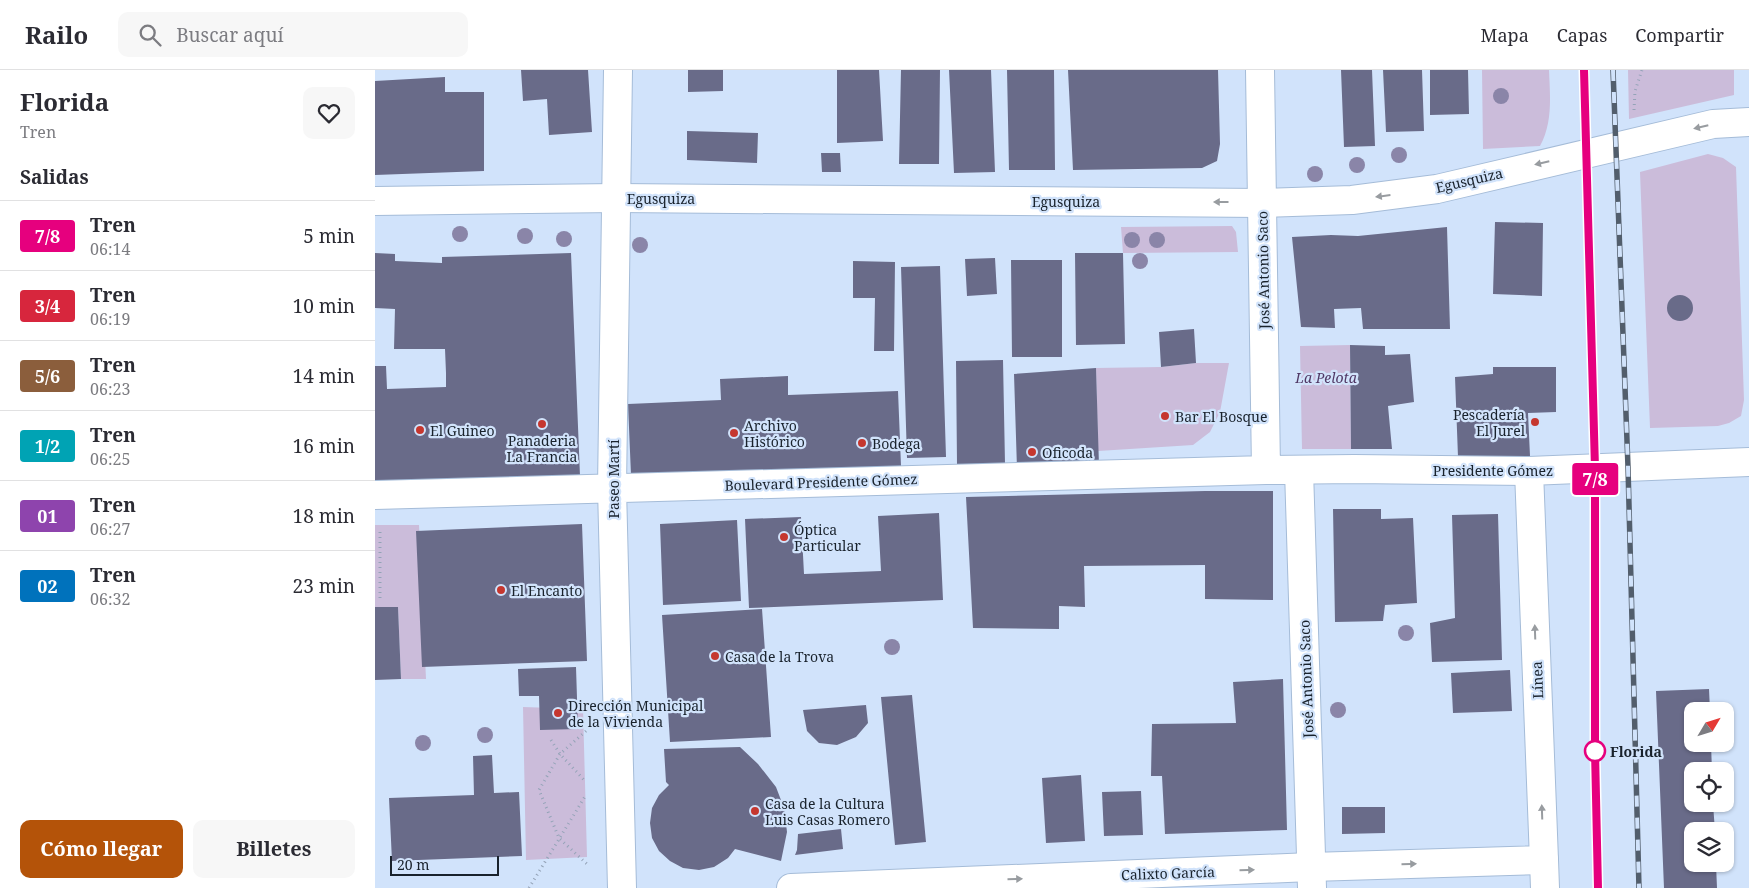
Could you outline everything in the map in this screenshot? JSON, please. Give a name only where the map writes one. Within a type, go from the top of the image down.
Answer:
[{"type":"street","name":"Paseo Martí","points":[[618,70],[612,488],[622,888]]},
{"type":"street","name":"José Antonio Saco","points":[[1260,70],[1266,470]]},
{"type":"street","name":"Egusquiza","points":[[375,201],[617,198],[1262,203],[1352,200],[1437,189],[1713,124],[1749,122]]},
{"type":"street","name":"Presidente Gómez","points":[[1266,470],[1529,471],[1749,462]]},
{"type":"street","name":"Boulevard Presidente Gómez","points":[[378,495],[1266,470]]},
{"type":"street","name":"José Antonio Saco","points":[[1299,470],[1311,878]]},
{"type":"street","name":"Línea","points":[[1529,471],[1545,888]]},
{"type":"street","name":"Calixto García","points":[[791,888],[1311,878],[1544,860]]},
{"type":"path","points":[[378,495],[380,598]]},
{"type":"path","points":[[594,869],[559,838],[539,790],[560,754],[618,702]]},
{"type":"path","points":[[529,888],[591,788],[560,754],[551,740]]},
{"type":"green space","points":[[1482,70],[1549,70],[1549,118],[1540,146],[1483,149]]},
{"type":"green space","points":[[1628,70],[1734,70],[1734,95],[1629,119]]},
{"type":"green space","points":[[1708,154],[1723,158],[1736,167],[1744,400],[1741,416],[1729,423],[1718,426],[1650,428],[1640,172]]},
{"type":"green space","points":[[1232,226],[1236,232],[1238,252],[1123,253],[1121,227]]},
{"type":"green space","name":"La Pelota","points":[[1350,345],[1351,449],[1302,449],[1300,346]]},
{"type":"green space","points":[[1196,363],[1229,363],[1220,412],[1210,432],[1193,445],[1098,451],[1096,368],[1161,367]]},
{"type":"green space","points":[[375,525],[419,525],[426,679],[401,679],[398,607],[375,607]]},
{"type":"green space","points":[[523,707],[583,709],[587,857],[526,860]]},
{"type":"building","points":[[521,70],[588,70],[592,132],[549,135],[547,99],[523,101]]},
{"type":"building","points":[[688,70],[723,70],[723,91],[688,92]]},
{"type":"building","points":[[837,70],[879,70],[883,141],[837,143]]},
{"type":"building","points":[[901,70],[940,70],[939,164],[899,164]]},
{"type":"building","points":[[949,70],[991,70],[995,172],[954,173]]},
{"type":"building","points":[[1007,70],[1054,70],[1055,170],[1009,170]]},
{"type":"building","points":[[1068,70],[1218,70],[1220,144],[1217,161],[1202,168],[1073,170]]},
{"type":"building","points":[[1341,70],[1372,70],[1375,146],[1344,147]]},
{"type":"building","points":[[1383,70],[1422,70],[1424,131],[1386,132]]},
{"type":"building","points":[[1430,70],[1468,70],[1469,114],[1430,115]]},
{"type":"building","points":[[445,77],[445,92],[484,92],[484,171],[375,175],[375,81]]},
{"type":"building","points":[[687,131],[758,133],[757,163],[687,160]]},
{"type":"building","points":[[821,153],[840,153],[841,172],[822,172]]},
{"type":"building","points":[[1495,222],[1543,223],[1542,296],[1493,294]]},
{"type":"building","points":[[1447,227],[1450,329],[1363,329],[1361,308],[1334,309],[1335,328],[1301,327],[1292,237],[1358,236]]},
{"type":"building","points":[[375,253],[395,254],[395,261],[442,263],[442,257],[571,253],[580,476],[375,481],[375,366],[386,366],[387,389],[446,387],[446,373],[445,349],[394,349],[395,309],[375,308]]},
{"type":"building","points":[[1075,253],[1123,253],[1125,344],[1076,345]]},
{"type":"building","points":[[995,258],[997,294],[967,296],[965,259]]},
{"type":"building","points":[[1011,260],[1062,260],[1062,357],[1012,357]]},
{"type":"building","points":[[853,261],[895,262],[894,351],[874,351],[875,298],[853,298]]},
{"type":"building","points":[[940,266],[946,457],[907,458],[901,267]]},
{"type":"building","points":[[1680,295],[1689,299],[1693,308],[1689,317],[1680,321],[1671,317],[1667,308],[1671,299]]},
{"type":"building","points":[[1194,329],[1196,363],[1161,367],[1159,332]]},
{"type":"building","points":[[1350,345],[1385,346],[1385,355],[1410,354],[1414,402],[1388,406],[1392,449],[1351,449]]},
{"type":"building","points":[[1003,360],[1005,464],[957,464],[956,361]]},
{"type":"building","points":[[1493,367],[1556,367],[1556,412],[1528,413],[1530,456],[1458,457],[1455,377],[1493,374]]},
{"type":"building","points":[[1096,368],[1099,466],[1017,469],[1014,374]]},
{"type":"building","points":[[788,376],[788,395],[898,391],[901,466],[631,475],[628,404],[721,400],[720,379]]},
{"type":"building","points":[[1273,491],[1273,600],[1205,599],[1205,565],[1084,566],[1085,607],[1059,606],[1059,629],[973,628],[966,497]]},
{"type":"building","points":[[1333,509],[1381,509],[1381,519],[1413,518],[1417,603],[1385,605],[1383,621],[1335,622]]},
{"type":"building","points":[[939,513],[943,600],[749,608],[745,519],[801,517],[804,574],[881,571],[878,516]]},
{"type":"building","points":[[1498,514],[1502,660],[1432,662],[1430,623],[1455,618],[1452,515]]},
{"type":"building","points":[[737,520],[741,601],[663,605],[660,524]]},
{"type":"building","name":"El Encanto","points":[[582,524],[587,661],[422,667],[416,531]]},
{"type":"building","points":[[375,607],[398,607],[401,679],[375,680]]},
{"type":"building","name":"Casa de la Trova","points":[[762,609],[771,737],[670,742],[662,615]]},
{"type":"building","name":"Dirección Municipal de la Vivienda","points":[[576,667],[578,729],[540,730],[539,696],[519,696],[518,669]]},
{"type":"building","points":[[1510,670],[1512,711],[1453,713],[1451,673]]},
{"type":"building","points":[[1283,679],[1287,830],[1165,834],[1162,776],[1151,776],[1152,724],[1236,723],[1233,682]]},
{"type":"building","points":[[1709,689],[1710,702],[1684,702],[1684,752],[1711,752],[1712,762],[1684,762],[1684,812],[1714,812],[1714,822],[1684,822],[1684,872],[1716,872],[1717,888],[1664,888],[1656,691]]},
{"type":"building","points":[[912,695],[926,842],[895,845],[881,697]]},
{"type":"building","points":[[866,705],[868,723],[856,737],[837,745],[819,743],[807,731],[803,710]]},
{"type":"building","name":"Casa de la Cultura Luis Casas Romero","points":[[740,747],[758,764],[776,787],[784,808],[787,832],[781,861],[735,849],[728,858],[714,867],[699,870],[683,868],[670,861],[659,851],[652,838],[650,823],[652,808],[659,795],[669,785],[666,782],[664,749]]},
{"type":"building","points":[[492,755],[494,793],[519,792],[522,856],[392,861],[389,798],[474,795],[473,756]]},
{"type":"building","points":[[1081,775],[1085,841],[1046,843],[1042,778]]},
{"type":"building","points":[[1141,791],[1143,835],[1104,836],[1102,792]]},
{"type":"building","points":[[1342,807],[1385,807],[1385,833],[1342,834]]},
{"type":"building","points":[[841,829],[843,849],[795,855],[798,834]]},
{"type":"railway","points":[[1585,70],[1595,468],[1595,751],[1598,888]]},
{"type":"railway","points":[[1613,70],[1628,467],[1639,888]]},
{"type":"train","name":"7/8","points":[[1584,70],[1595,468],[1595,751],[1598,888]]},
{"type":"place","name":"Bar El Bosque","points":[[1165,416]]},
{"type":"place","name":"Pescadería El Jurel","points":[[1535,422]]},
{"type":"place","name":"Panaderia La Francia","points":[[542,424]]},
{"type":"place","name":"El Guineo","points":[[420,430]]},
{"type":"place","name":"Archivo Histórico","points":[[734,433]]},
{"type":"place","name":"Bodega","points":[[862,443]]},
{"type":"place","name":"Oficoda","points":[[1032,452]]},
{"type":"place","name":"Óptica Particular","points":[[784,537]]},
{"type":"place","name":"El Encanto","points":[[501,590]]},
{"type":"place","name":"Casa de la Trova","points":[[715,656]]},
{"type":"place","name":"Dirección Municipal de la Vivienda","points":[[558,713]]},
{"type":"place","name":"Florida","points":[[1595,751]]},
{"type":"place","name":"Casa de la Cultura Luis Casas Romero","points":[[755,811]]}]
